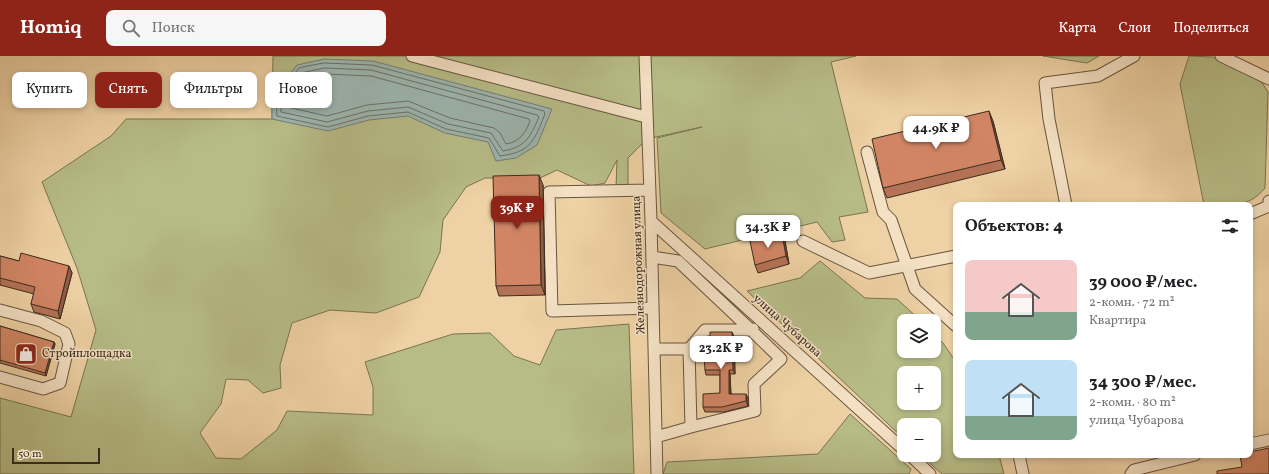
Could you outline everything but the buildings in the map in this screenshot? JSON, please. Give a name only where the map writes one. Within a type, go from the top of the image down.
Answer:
[{"type":"street","points":[[412,56],[646,117]]},
{"type":"street","name":"Железнодорожная улица","points":[[645,56],[646,117],[651,221],[657,474]]},
{"type":"street","points":[[1065,202],[1049,119],[1045,83],[1098,76],[1134,56]]},
{"type":"street","points":[[1221,56],[1269,79]]},
{"type":"street","points":[[867,152],[883,212],[891,220],[915,289],[953,323]]},
{"type":"street","points":[[650,190],[549,192],[552,311],[653,308]]},
{"type":"street","points":[[1253,213],[1269,206],[1269,201]]},
{"type":"street","name":"улица Чубарова","points":[[651,221],[897,444]]},
{"type":"street","points":[[803,241],[869,272],[953,257]]},
{"type":"street","points":[[652,257],[678,261],[781,359],[754,384],[754,411],[656,437]]},
{"type":"street","points":[[0,310],[41,321],[65,333],[69,344],[60,383],[42,389],[0,377]]},
{"type":"street","points":[[691,427],[689,349],[705,330],[751,330],[763,322]]},
{"type":"street","points":[[654,349],[689,349]]},
{"type":"street","points":[[1253,443],[1269,440]]},
{"type":"street","points":[[1020,458],[1023,474]]},
{"type":"street","points":[[1131,474],[1134,470],[1183,458]]},
{"type":"street","points":[[917,462],[930,474]]},
{"type":"green space","points":[[273,56],[856,56],[831,62],[868,212],[839,217],[845,240],[832,242],[817,222],[705,249],[661,213],[657,138],[702,127],[647,139],[628,158],[628,184],[616,188],[617,160],[605,183],[591,186],[557,170],[540,178],[485,178],[466,187],[443,220],[440,252],[419,297],[376,313],[330,310],[292,323],[280,365],[281,388],[263,393],[248,380],[226,379],[221,404],[200,433],[216,458],[241,459],[277,430],[287,411],[373,415],[373,387],[365,362],[453,334],[490,333],[514,356],[540,365],[556,330],[629,324],[634,474],[0,474],[0,398],[71,417],[96,330],[77,268],[42,182],[111,136],[126,119],[272,119],[272,108],[332,108],[332,72],[273,72]]},
{"type":"green space","points":[[1043,56],[1099,56],[1087,63]]},
{"type":"green space","points":[[1189,56],[1213,57],[1261,81],[1268,92],[1265,188],[1252,200],[1247,202],[1203,202],[1180,84]]},
{"type":"green space","points":[[820,261],[865,298],[897,299],[913,314],[897,314],[897,358],[941,358],[941,341],[953,358],[953,458],[1000,458],[1004,474],[942,474],[929,462],[941,462],[941,418],[897,418],[897,432],[747,291],[800,278]]},
{"type":"green space","points":[[850,414],[897,456],[897,462],[903,462],[911,469],[909,474],[663,474],[667,462],[818,454]]},
{"type":"water","points":[[324,59],[373,61],[552,109],[537,145],[516,158],[496,161],[488,142],[445,133],[408,116],[369,120],[328,131],[272,119],[272,108],[332,108],[332,72],[291,72],[297,65]]},
{"type":"place","name":"Стройплощадка","points":[[26,354]]}]
